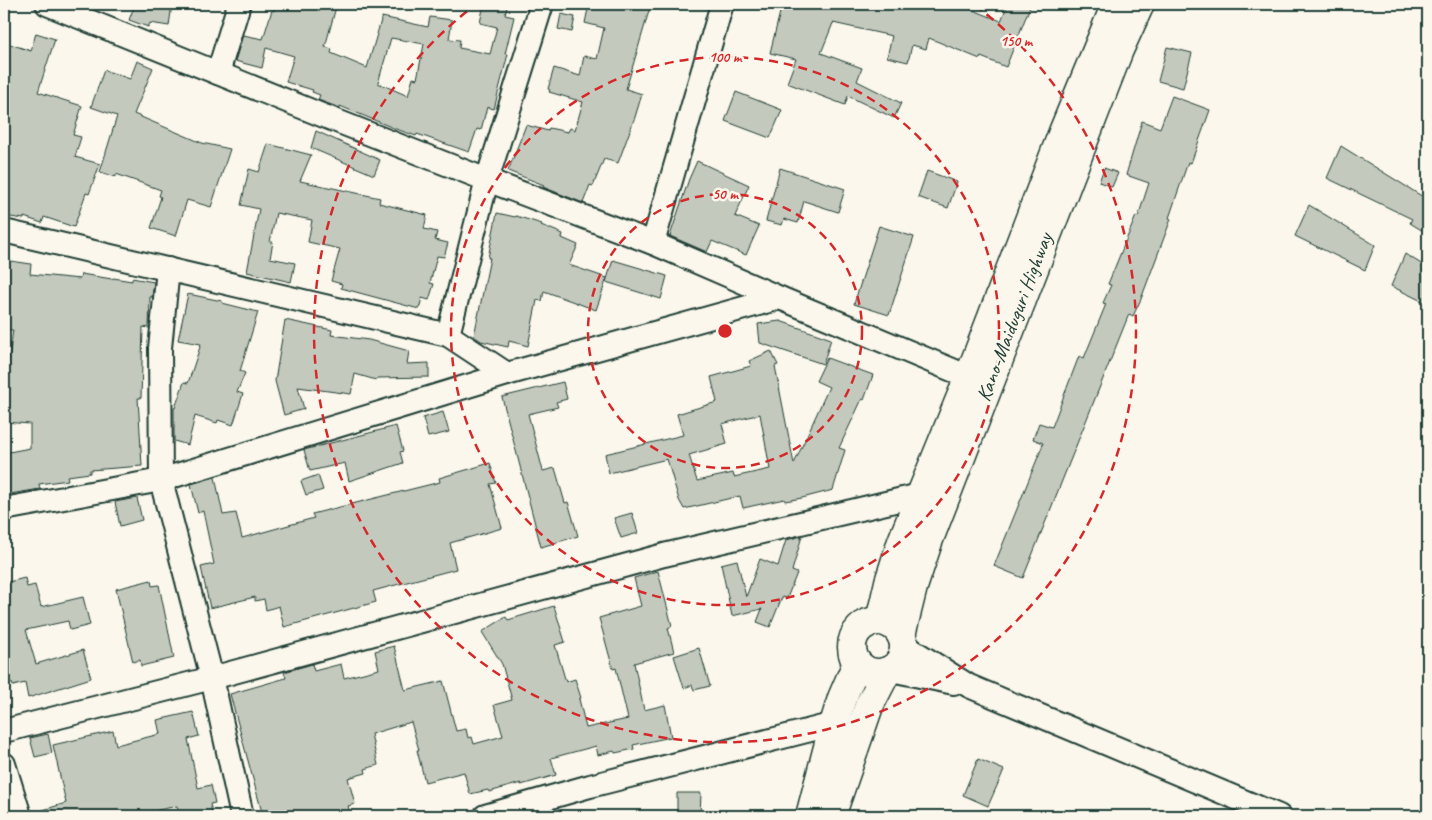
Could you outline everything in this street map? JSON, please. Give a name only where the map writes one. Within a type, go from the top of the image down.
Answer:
[{"type":"highway","name":"Kano-Maiduguri Highway","points":[[895,634],[889,582],[902,541],[969,377],[1042,187],[1116,4]]},
{"type":"highway","name":"Kano-Maiduguri Highway","points":[[895,634],[954,474],[1115,59],[1140,4]]},
{"type":"highway","points":[[831,816],[869,706],[889,671],[898,663],[903,654],[895,634],[872,622],[864,625],[857,631],[851,647],[853,656],[863,669],[879,673],[889,671]]},
{"type":"highway","points":[[810,816],[834,724],[842,698],[857,663]]},
{"type":"street","points":[[47,4],[487,180],[654,243],[969,377]]},
{"type":"street","points":[[218,73],[239,4]]},
{"type":"street","points":[[448,336],[487,180],[542,4]]},
{"type":"street","points":[[654,243],[722,4]]},
{"type":"street","points":[[4,231],[448,336],[507,374]]},
{"type":"street","points":[[168,269],[160,348],[161,480],[212,678],[242,816]]},
{"type":"street","points":[[4,509],[161,480],[507,374],[780,298]]},
{"type":"street","points":[[4,730],[212,678],[664,555],[920,495]]},
{"type":"street","points":[[895,634],[969,686]]},
{"type":"street","points":[[889,671],[969,686],[1278,816]]},
{"type":"street","points":[[485,816],[590,786],[834,724]]},
{"type":"street","points":[[4,764],[20,816]]},
{"type":"building","points":[[135,4],[172,4],[169,26],[150,23],[148,27],[129,20]]},
{"type":"building","points":[[276,4],[325,4],[336,7],[325,47],[332,49],[331,53],[367,68],[382,17],[428,27],[430,17],[452,20],[449,39],[460,40],[459,48],[490,54],[497,27],[480,23],[484,4],[508,4],[505,15],[514,17],[505,54],[508,54],[494,109],[487,107],[481,130],[477,129],[469,152],[417,134],[416,136],[340,106],[340,108],[318,100],[320,95],[312,92],[313,90],[286,82],[294,56],[266,48],[262,68],[235,61],[243,35],[263,39],[272,10],[274,11]],"holes":[[[391,38],[424,44],[417,79],[413,78],[408,96],[378,83]]]},
{"type":"building","points":[[589,4],[651,4],[626,89],[642,94],[635,117],[618,163],[604,159],[593,186],[590,185],[583,203],[508,171],[526,125],[548,131],[549,128],[568,132],[570,128],[575,130],[583,102],[549,92],[550,90],[548,89],[554,68],[580,76],[584,56],[597,59],[604,28],[585,23]]},
{"type":"building","points":[[782,4],[958,4],[1001,21],[1008,4],[1031,4],[1006,67],[981,57],[980,59],[929,38],[926,49],[912,45],[908,62],[887,57],[892,36],[833,23],[821,53],[862,68],[857,81],[901,103],[894,118],[848,96],[845,105],[787,83],[796,59],[770,53]]},
{"type":"building","points":[[561,14],[575,17],[572,32],[558,29]]},
{"type":"building","points":[[36,33],[55,39],[38,92],[82,106],[73,135],[81,137],[75,157],[100,164],[89,194],[86,193],[74,227],[44,217],[42,223],[24,217],[24,219],[4,216],[4,141],[10,121],[4,119],[4,42],[31,51]]},
{"type":"building","points":[[1167,47],[1192,53],[1183,88],[1158,81]]},
{"type":"building","points":[[137,61],[153,68],[134,114],[202,143],[230,149],[211,207],[187,200],[176,236],[151,228],[161,197],[159,196],[161,190],[116,174],[116,177],[100,172],[117,116],[91,107],[104,70],[130,79]]},
{"type":"building","points":[[736,92],[782,110],[770,138],[725,121]]},
{"type":"building","points":[[1172,96],[1210,110],[1191,163],[1188,162],[1169,218],[1171,219],[1141,299],[1133,316],[1129,314],[1023,578],[994,566],[1042,447],[1043,443],[1033,439],[1039,423],[1052,427],[1079,356],[1084,358],[1106,304],[1103,303],[1111,285],[1108,284],[1136,216],[1138,217],[1149,183],[1126,175],[1142,121],[1160,128]]},
{"type":"building","points":[[316,131],[380,160],[374,175],[311,148]]},
{"type":"building","points":[[268,144],[311,155],[300,181],[380,198],[379,203],[427,215],[424,229],[437,232],[435,240],[448,243],[444,257],[437,256],[430,283],[434,284],[429,300],[422,298],[419,309],[341,288],[342,284],[331,281],[340,249],[308,242],[312,220],[276,213],[270,242],[273,242],[270,258],[295,263],[291,282],[247,272],[259,209],[241,205],[249,169],[259,172]]},
{"type":"building","points":[[1341,146],[1428,200],[1428,234],[1410,223],[1412,219],[1327,178]]},
{"type":"building","points":[[697,161],[749,185],[735,216],[759,226],[746,255],[712,241],[707,252],[670,236]]},
{"type":"building","points":[[780,168],[845,189],[838,212],[804,201],[798,223],[784,219],[782,225],[766,221]]},
{"type":"building","points":[[1104,168],[1118,173],[1112,187],[1099,182]]},
{"type":"building","points":[[927,171],[957,182],[948,208],[918,197]]},
{"type":"building","points":[[1309,205],[1375,245],[1365,270],[1295,236]]},
{"type":"building","points":[[497,213],[516,216],[542,224],[563,234],[562,238],[578,245],[569,265],[607,278],[596,310],[544,291],[542,301],[537,300],[528,346],[509,341],[508,347],[481,341],[474,336]]},
{"type":"building","points":[[879,226],[914,237],[889,315],[854,304]]},
{"type":"building","points":[[1405,254],[1428,268],[1428,304],[1391,286]]},
{"type":"building","points":[[4,260],[31,264],[30,274],[80,279],[81,274],[112,279],[132,281],[132,278],[154,282],[152,297],[150,297],[149,328],[143,327],[141,398],[138,398],[142,466],[90,470],[90,473],[67,476],[68,480],[39,484],[40,489],[4,495],[4,453],[30,448],[30,424],[4,422],[4,372],[7,372],[13,330],[4,330]]},
{"type":"building","points":[[613,260],[667,276],[661,299],[606,282]]},
{"type":"building","points":[[188,294],[222,301],[222,303],[258,312],[240,371],[245,373],[237,392],[243,394],[233,425],[218,420],[217,423],[195,416],[188,445],[174,441],[174,408],[184,382],[188,383],[201,344],[178,340]]},
{"type":"building","points":[[285,320],[332,330],[331,335],[369,340],[409,351],[407,364],[429,363],[429,377],[377,378],[376,380],[355,374],[351,394],[298,387],[304,409],[284,415],[275,381]]},
{"type":"building","points":[[780,321],[831,339],[823,364],[760,343],[758,324]]},
{"type":"building","points":[[771,351],[778,365],[775,366],[794,464],[829,387],[816,381],[827,358],[873,375],[864,400],[862,399],[839,448],[845,450],[833,490],[802,498],[785,501],[784,499],[743,508],[740,496],[684,509],[679,500],[667,459],[609,473],[605,454],[683,435],[677,414],[717,402],[711,377],[751,366],[749,361]],"holes":[[[760,414],[770,469],[734,477],[733,473],[697,481],[689,455],[727,444],[722,424]]]},
{"type":"building","points":[[563,382],[567,399],[556,402],[558,407],[528,414],[543,471],[555,468],[565,503],[568,502],[578,536],[541,547],[502,397]]},
{"type":"building","points":[[443,412],[449,432],[428,437],[423,418]]},
{"type":"building","points":[[396,426],[403,451],[400,452],[403,463],[349,481],[345,463],[310,471],[304,450]]},
{"type":"building","points":[[490,463],[496,483],[490,484],[502,528],[450,543],[456,569],[373,591],[376,602],[284,627],[279,606],[266,610],[264,599],[255,601],[255,597],[210,608],[201,567],[214,564],[203,511],[198,513],[191,484],[215,477],[223,515],[236,513],[242,538],[314,518],[312,514],[440,482],[439,478]]},
{"type":"building","points":[[318,475],[323,490],[306,495],[301,481]]},
{"type":"building","points":[[137,498],[142,520],[120,526],[115,502]]},
{"type":"building","points":[[632,513],[638,533],[621,538],[614,518]]},
{"type":"building","points":[[802,536],[792,571],[797,573],[787,598],[782,597],[770,627],[757,622],[762,609],[732,616],[721,564],[737,560],[746,597],[760,559],[778,566],[786,540]]},
{"type":"building","points":[[658,571],[672,626],[668,628],[674,652],[634,663],[644,710],[665,705],[671,737],[633,745],[634,749],[615,753],[614,751],[598,755],[596,746],[551,758],[556,775],[521,785],[521,783],[489,792],[488,790],[470,794],[464,772],[425,782],[411,722],[371,734],[378,765],[365,769],[366,773],[348,778],[355,804],[348,806],[351,816],[263,816],[230,694],[286,678],[284,672],[312,664],[314,671],[341,664],[344,678],[379,669],[375,651],[394,646],[405,690],[443,681],[456,731],[466,729],[468,738],[472,737],[474,744],[503,736],[494,705],[512,700],[502,664],[482,632],[506,617],[508,620],[554,606],[565,642],[555,645],[566,682],[575,679],[581,698],[579,699],[586,728],[628,719],[616,668],[613,669],[599,618],[641,606],[634,578]]},
{"type":"building","points":[[25,578],[27,587],[35,585],[41,607],[83,597],[90,625],[70,630],[68,621],[26,630],[36,664],[83,650],[91,678],[28,698],[25,683],[13,686],[12,683],[4,685],[4,583]]},
{"type":"building","points":[[151,580],[152,586],[159,585],[174,658],[141,666],[140,660],[133,662],[116,589]]},
{"type":"building","points":[[699,648],[710,686],[694,690],[692,685],[684,688],[674,656]]},
{"type":"building","points":[[193,712],[199,736],[188,739],[198,788],[211,785],[215,803],[210,804],[213,816],[180,816],[177,806],[131,816],[34,816],[33,813],[66,803],[53,745],[113,731],[116,745],[160,734],[157,720]]},
{"type":"building","points":[[48,734],[52,753],[35,757],[30,738]]},
{"type":"building","points":[[978,759],[1004,770],[988,806],[963,795]]},
{"type":"building","points":[[677,793],[701,793],[700,816],[677,816]]}]
